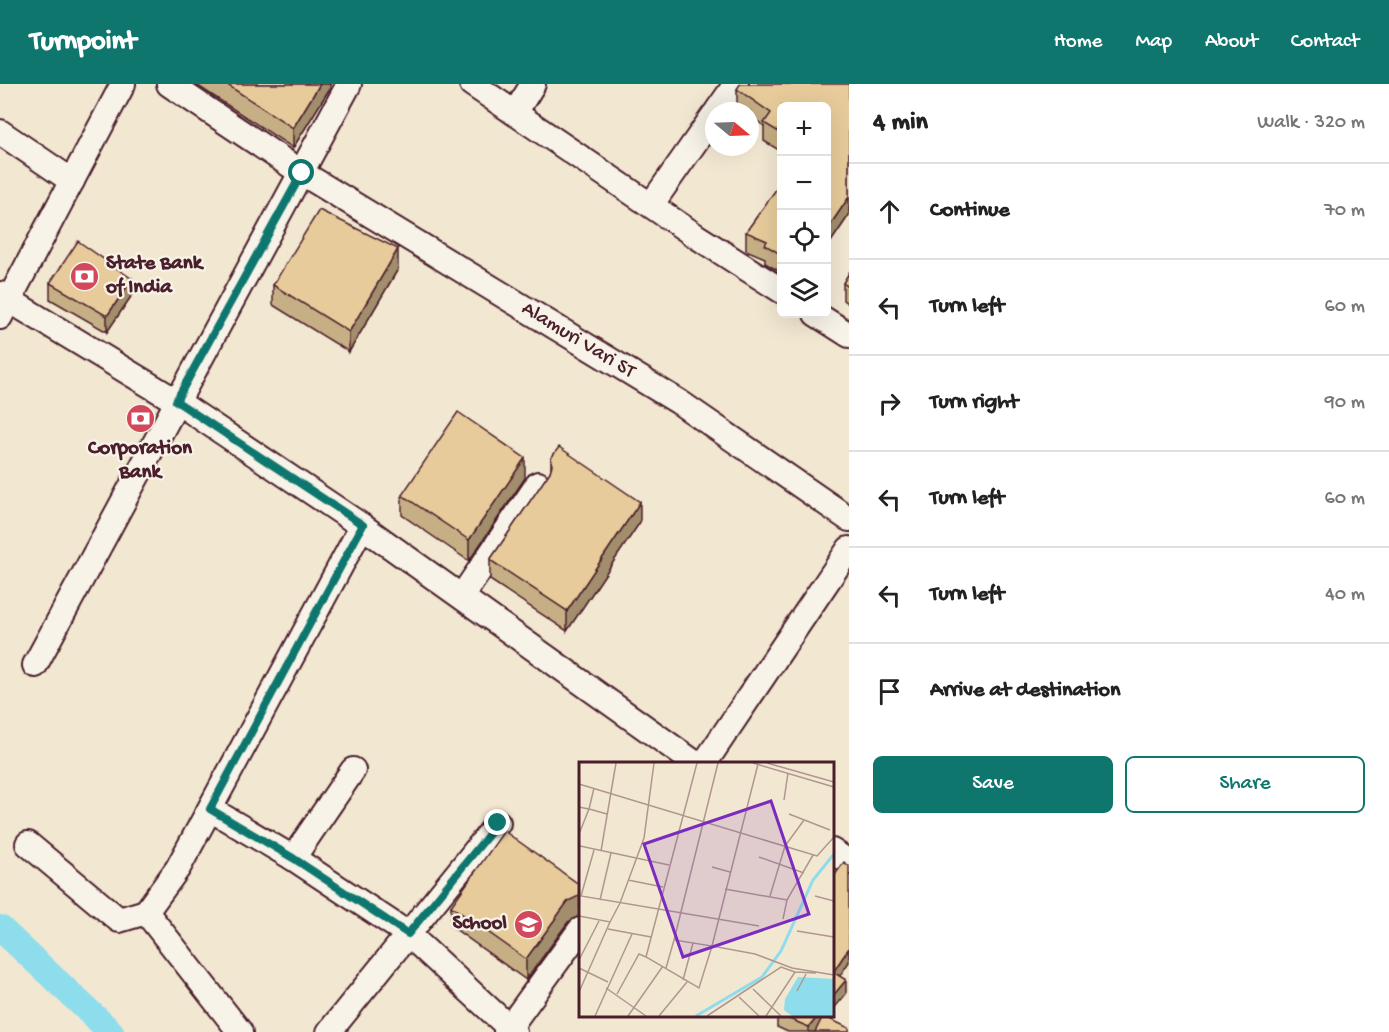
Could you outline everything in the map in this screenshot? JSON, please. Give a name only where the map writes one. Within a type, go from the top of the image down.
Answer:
[{"type":"street","points":[[123,84],[3,304],[176,401],[363,525],[693,762]]},
{"type":"street","name":"Alamuri Vari ST","points":[[169,84],[302,173],[679,402],[849,519]]},
{"type":"street","points":[[35,665],[349,84]]},
{"type":"street","points":[[472,84],[777,288]]},
{"type":"street","points":[[515,113],[533,84]]},
{"type":"street","points":[[723,102],[736,84]]},
{"type":"street","points":[[651,205],[705,128]]},
{"type":"street","points":[[0,132],[72,181]]},
{"type":"street","points":[[822,318],[849,335]]},
{"type":"street","points":[[462,596],[538,484]]},
{"type":"street","points":[[28,844],[119,920],[146,912],[178,868],[363,525]]},
{"type":"street","points":[[705,762],[849,549]]},
{"type":"street","points":[[293,858],[353,770]]},
{"type":"street","points":[[210,809],[293,858],[408,934],[510,1030],[579,931]]},
{"type":"street","points":[[329,1032],[498,823]]},
{"type":"street","points":[[834,852],[849,862]]},
{"type":"street","points":[[146,912],[240,1032]]},
{"type":"building","points":[[226,84],[320,84],[293,128]]},
{"type":"building","points":[[740,84],[849,84],[849,197],[831,224],[831,102],[777,102],[777,131],[764,123],[771,113],[759,105],[759,102],[755,102],[737,89]]},
{"type":"building","points":[[777,188],[777,252],[765,245],[767,241],[746,232]]},
{"type":"building","points":[[319,210],[398,249],[349,332],[273,285]]},
{"type":"building","name":"State Bank of India","points":[[78,241],[132,279],[107,316],[50,283]]},
{"type":"building","points":[[849,273],[849,287],[843,283]]},
{"type":"building","points":[[458,412],[525,458],[469,540],[402,495]]},
{"type":"building","points":[[559,447],[640,502],[567,611],[490,560],[550,472],[551,458]]},
{"type":"building","points":[[504,831],[579,884],[579,896],[568,901],[526,959],[451,906]]},
{"type":"building","points":[[844,862],[849,866],[849,948],[834,970],[834,876]]},
{"type":"building","points":[[834,973],[846,980],[834,995]]},
{"type":"building","points":[[784,1017],[817,1017],[809,1027]]},
{"type":"building","points":[[822,1017],[849,1028],[849,1032],[815,1032]]},
{"type":"waterway","points":[[0,928],[111,1032]]},
{"type":"place","name":"State Bank of India","points":[[85,276]]},
{"type":"place","name":"Corporation Bank","points":[[140,418]]},
{"type":"place","name":"School","points":[[528,924]]},
{"type":"route","points":[[302,173],[176,401],[363,525],[210,809],[293,858],[408,934],[498,823]]}]
